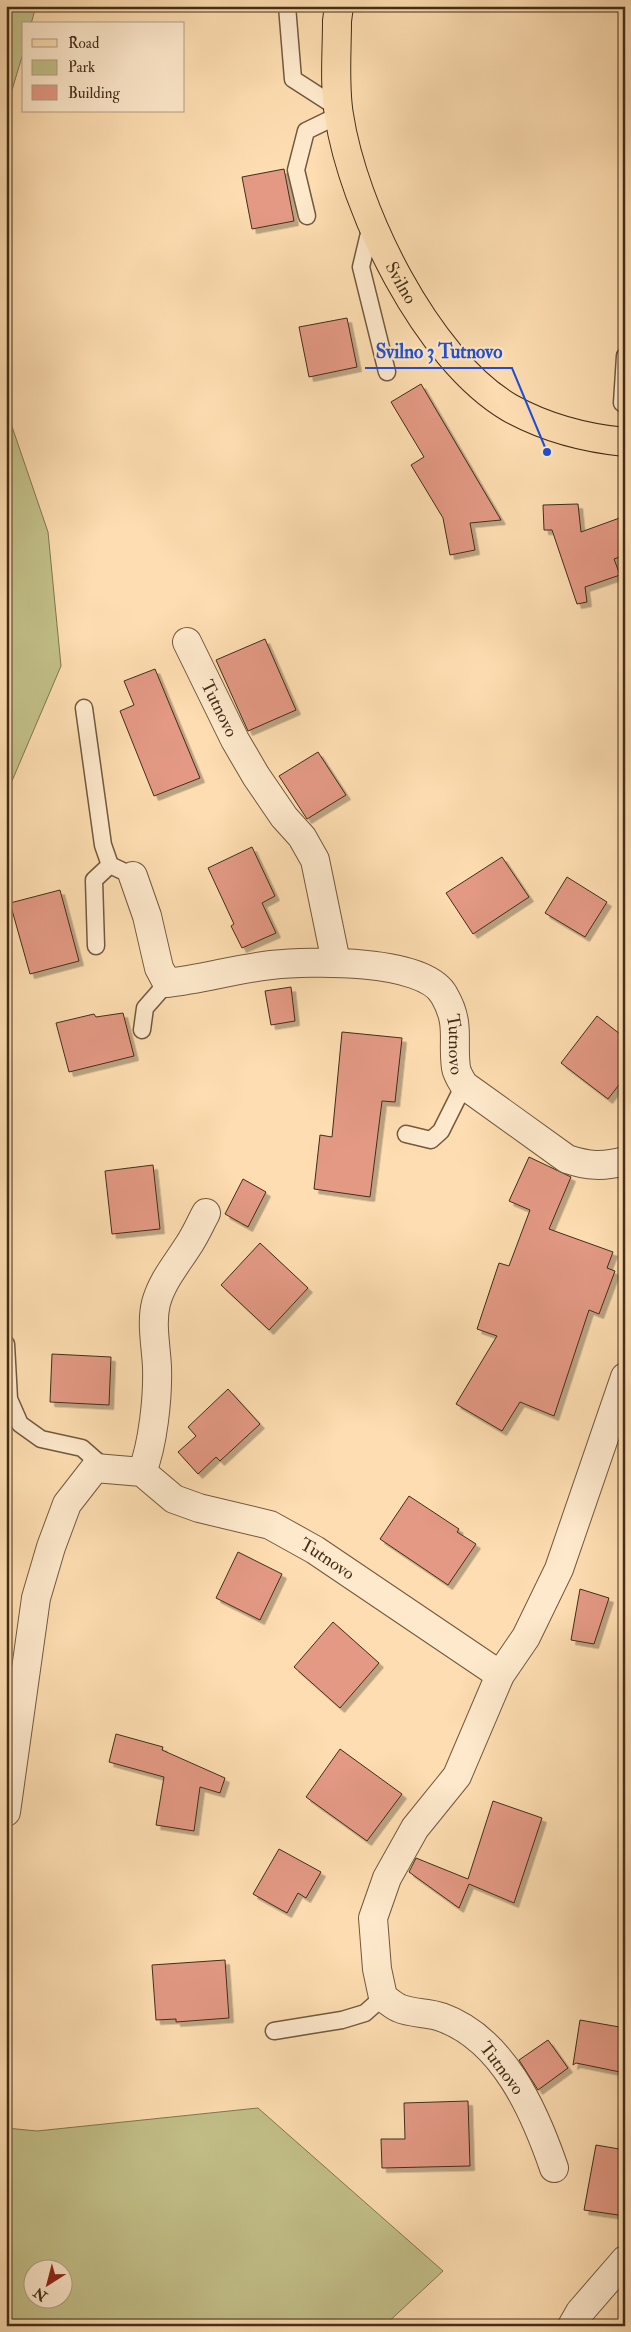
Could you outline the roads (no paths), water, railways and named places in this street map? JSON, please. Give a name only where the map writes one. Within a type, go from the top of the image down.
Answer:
[{"type":"main road","name":"Svilno","points":[[338,6],[339,111],[348,162],[371,225],[396,274],[431,329],[469,376],[508,407],[560,430],[595,439],[625,442]]},
{"type":"street","name":"Tutnovo","points":[[187,642],[235,740],[256,776],[284,817],[302,837],[315,860],[336,962]]},
{"type":"street","points":[[133,876],[147,916],[159,968],[167,983]]},
{"type":"street","name":"Tutnovo","points":[[167,983],[271,965],[336,962],[388,967],[421,975],[443,992],[453,1014],[457,1033],[456,1070],[464,1085],[568,1159],[585,1165],[606,1166],[625,1161]]},
{"type":"street","points":[[6,1812],[36,1598],[51,1547],[67,1504],[82,1482],[95,1468],[142,1472],[149,1454],[155,1394],[157,1369],[154,1319],[156,1303],[170,1271],[188,1246],[206,1213]]},
{"type":"street","points":[[384,1997],[377,1969],[373,1918],[387,1878],[415,1828],[457,1776],[500,1675],[526,1636],[559,1569],[625,1378]]},
{"type":"street","name":"Tutnovo","points":[[142,1472],[174,1499],[199,1508],[270,1525],[315,1550],[500,1675]]},
{"type":"street","name":"Tutnovo","points":[[384,1997],[399,2008],[440,2017],[474,2033],[506,2068],[530,2108],[544,2136],[554,2168]]},
{"type":"street","points":[[572,2326],[580,2312],[625,2260]]},
{"type":"lane","points":[[287,6],[293,79],[339,111],[306,131],[300,147],[296,170],[307,216]]},
{"type":"lane","points":[[371,225],[361,267],[387,372]]},
{"type":"lane","points":[[625,356],[622,403],[625,403]]},
{"type":"lane","points":[[84,708],[102,844],[110,864],[133,876]]},
{"type":"lane","points":[[96,946],[94,880],[110,864]]},
{"type":"lane","points":[[142,1030],[145,1008],[167,983]]},
{"type":"lane","points":[[406,1134],[431,1140],[441,1131],[464,1085]]},
{"type":"lane","points":[[6,1344],[9,1399],[20,1424],[41,1439],[82,1448],[106,1469]]},
{"type":"lane","points":[[274,2032],[342,2020],[365,2013],[384,1997]]},
{"type":"place","name":"Svilno 3 Tutnovo","points":[[547,452]]}]
